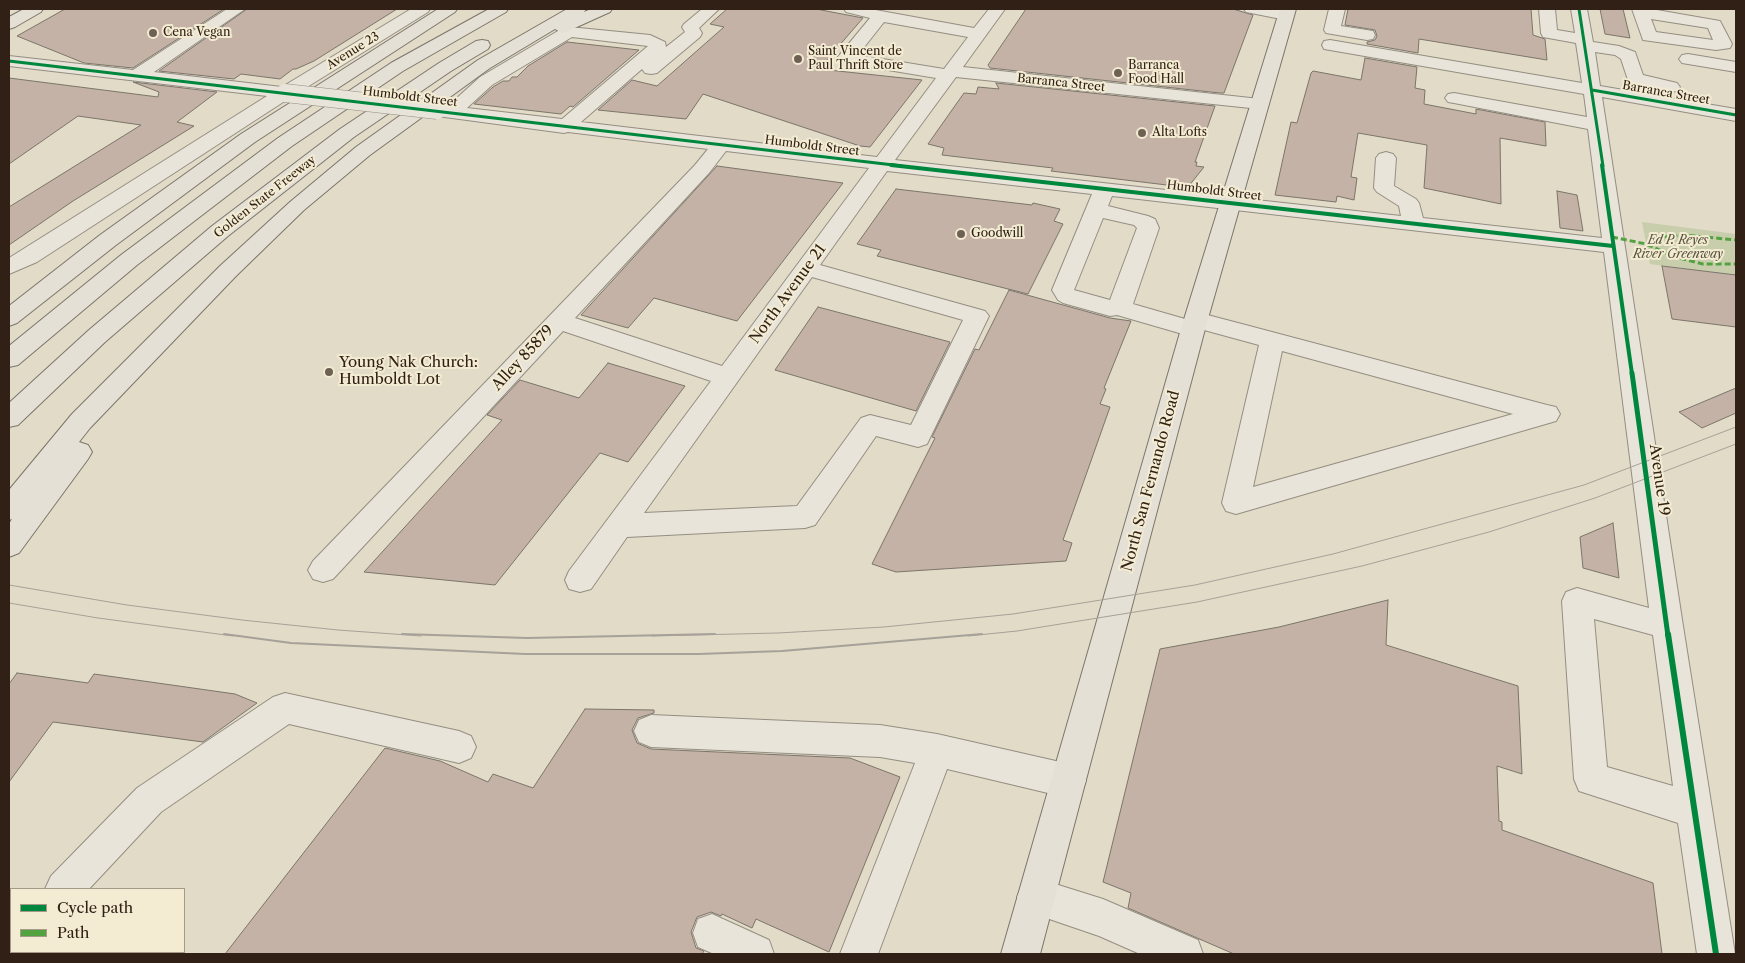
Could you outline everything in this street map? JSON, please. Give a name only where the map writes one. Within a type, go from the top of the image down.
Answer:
[{"type":"main road","points":[[9,24],[35,9]]},
{"type":"main road","points":[[9,307],[108,240],[248,138],[449,9]]},
{"type":"main road","points":[[9,359],[207,199],[285,142],[397,67],[476,9]]},
{"type":"main road","points":[[397,67],[500,9]]},
{"type":"main road","name":"Golden State Freeway","points":[[9,418],[97,336],[220,232],[347,133],[445,67],[546,9]]},
{"type":"main road","points":[[444,105],[484,64],[578,9]]},
{"type":"main road","points":[[9,509],[81,421],[151,352],[228,271],[297,206],[363,151],[444,105],[563,28],[604,9]]},
{"type":"main road","name":"North San Fernando Road","points":[[1020,954],[1194,325],[1287,12]]},
{"type":"main road","points":[[9,318],[108,240]]},
{"type":"main road","points":[[9,544],[118,401],[151,352]]},
{"type":"street","points":[[138,76],[237,9]]},
{"type":"street","name":"Avenue 23","points":[[9,266],[29,257],[285,93],[422,9]]},
{"type":"street","points":[[571,128],[694,33],[690,27],[710,9]]},
{"type":"street","points":[[852,9],[979,34]]},
{"type":"street","name":"North Avenue 21","points":[[580,580],[997,9]]},
{"type":"street","points":[[1252,9],[1287,12]]},
{"type":"street","points":[[1337,9],[1332,30],[1533,64]]},
{"type":"street","points":[[1547,9],[1549,34],[1584,39],[1635,41],[1643,41],[1649,36],[1716,45],[1724,44],[1714,24],[1641,10],[1649,36]]},
{"type":"street","name":"Avenue 19","points":[[1579,9],[1597,125],[1666,626],[1716,954]]},
{"type":"street","name":"Barranca Street","points":[[880,16],[846,58],[950,73],[1260,104]]},
{"type":"street","points":[[444,105],[569,32],[650,40],[659,46],[571,128]]},
{"type":"street","points":[[1584,39],[1630,61],[1736,98]]},
{"type":"street","name":"Barranca Street","points":[[1330,45],[1736,115]]},
{"type":"street","points":[[1630,61],[1653,53]]},
{"type":"street","points":[[1671,56],[1736,71]]},
{"type":"street","points":[[1630,61],[1736,71]]},
{"type":"street","name":"Humboldt Street","points":[[9,62],[285,93],[444,105],[571,128],[1613,246]]},
{"type":"street","points":[[1454,98],[1597,125]]},
{"type":"street","name":"Alley 85879","points":[[323,570],[702,169],[721,145]]},
{"type":"street","points":[[1386,158],[1384,188],[1409,202],[1413,223]]},
{"type":"street","points":[[1105,188],[1063,290],[1071,298],[1110,308],[1117,307],[1194,325],[1272,340],[1547,414],[1236,503],[1272,340]]},
{"type":"street","points":[[1096,210],[1141,220],[1147,224],[1148,228],[1121,304],[1117,307]]},
{"type":"street","points":[[618,526],[805,517],[870,425],[918,437],[977,316],[806,268]]},
{"type":"street","points":[[559,320],[727,377]]},
{"type":"street","points":[[1666,626],[1577,601],[1591,779],[1695,810]]},
{"type":"street","points":[[65,888],[149,800],[285,708],[460,747]]},
{"type":"street","points":[[651,731],[880,741],[938,750],[1069,781]]},
{"type":"street","points":[[859,954],[938,750]]},
{"type":"street","points":[[1036,897],[1103,918],[1184,954]]},
{"type":"street","points":[[712,934],[755,954]]},
{"type":"green space","name":"Ed P. Reyes River Greenway","points":[[1642,222],[1736,234],[1736,275],[1650,264]]},
{"type":"building","points":[[65,9],[224,9],[133,68],[84,63],[17,36]]},
{"type":"building","points":[[247,9],[397,9],[314,61],[293,69],[280,79],[241,74],[234,79],[159,71]]},
{"type":"building","points":[[727,9],[816,9],[863,18],[819,69],[922,80],[870,147],[860,146],[703,94],[686,119],[598,110],[632,80],[657,86],[724,27],[710,24]]},
{"type":"building","points":[[1026,9],[1233,9],[1253,15],[1224,93],[1220,93],[990,68],[988,65]]},
{"type":"building","points":[[1348,9],[1531,9],[1533,35],[1545,39],[1547,60],[1419,39],[1418,53],[1367,44],[1367,42],[1375,40],[1377,36],[1375,30],[1345,25]]},
{"type":"building","points":[[1600,9],[1623,9],[1630,38],[1605,34]]},
{"type":"building","points":[[567,42],[639,50],[573,107],[570,106],[561,114],[474,104],[493,87],[503,81],[509,81],[512,77],[517,77],[528,66]]},
{"type":"building","points":[[1365,58],[1417,67],[1415,88],[1425,90],[1424,104],[1476,114],[1476,109],[1545,122],[1546,146],[1500,138],[1501,204],[1424,188],[1427,145],[1358,133],[1351,177],[1357,178],[1354,200],[1337,196],[1336,202],[1275,195],[1291,122],[1297,123],[1311,73],[1313,71],[1361,80]]},
{"type":"building","points":[[9,78],[158,97],[159,92],[133,82],[217,92],[177,122],[194,126],[73,201],[9,245],[9,207],[141,125],[78,116],[9,164]]},
{"type":"building","points":[[996,83],[1215,106],[1195,162],[1197,162],[1196,166],[1204,167],[1188,187],[1175,186],[1051,171],[1053,168],[942,155],[944,148],[928,144],[964,93],[976,94],[978,87],[999,89]]},
{"type":"building","points":[[717,166],[843,183],[737,321],[654,298],[628,328],[581,315]]},
{"type":"building","name":"Goodwill","points":[[896,189],[1032,205],[1033,203],[1060,209],[1054,221],[1063,224],[1028,294],[877,256],[881,250],[857,244]]},
{"type":"building","points":[[1557,191],[1577,195],[1583,231],[1560,228]]},
{"type":"building","points":[[1662,266],[1736,275],[1736,327],[1672,319]]},
{"type":"building","points":[[1009,290],[1110,318],[1131,321],[1104,388],[1106,389],[1100,404],[1110,407],[1063,540],[1072,543],[1066,561],[896,572],[872,564],[935,438],[932,437],[975,349],[979,350]]},
{"type":"building","points":[[818,307],[950,342],[916,411],[775,370]]},
{"type":"building","points":[[608,363],[685,386],[628,462],[600,453],[495,585],[364,572],[502,420],[487,415],[520,380],[579,398]]},
{"type":"building","points":[[1736,388],[1736,413],[1702,428],[1679,412]]},
{"type":"building","points":[[1613,523],[1619,578],[1583,568],[1580,537]]},
{"type":"building","points":[[1388,600],[1386,645],[1518,686],[1522,774],[1497,766],[1499,821],[1502,822],[1502,830],[1653,883],[1662,954],[1234,954],[1128,908],[1131,893],[1103,882],[1160,649],[1279,627]]},
{"type":"building","points":[[17,673],[88,683],[94,674],[235,694],[257,703],[203,742],[53,722],[9,782],[9,684]]},
{"type":"building","points":[[585,709],[654,710],[654,713],[638,718],[632,730],[637,743],[651,749],[850,758],[900,777],[829,952],[756,919],[752,928],[722,914],[721,916],[711,912],[697,917],[691,932],[696,948],[704,951],[702,954],[225,954],[385,748],[440,761],[488,782],[493,774],[533,788]]},
{"type":"tram line","points":[[652,636],[778,633],[884,627],[1013,614],[1195,585],[1333,554],[1584,485],[1736,427]]},
{"type":"tram line","points":[[968,636],[1017,631],[1197,602],[1362,566],[1489,532],[1595,498],[1736,444]]},
{"type":"tram line","points":[[9,585],[127,605],[242,620],[421,636]]},
{"type":"tram line","points":[[9,603],[98,618],[233,636]]},
{"type":"tram line","points":[[224,634],[291,643],[525,654],[699,654],[782,651],[982,634]]},
{"type":"tram line","points":[[402,634],[527,638],[715,634]]},
{"type":"marked path","points":[[1646,244],[1661,237],[1685,235],[1736,240]]},
{"type":"marked path","points":[[1612,237],[1646,244],[1675,257],[1703,264],[1736,264]]},
{"type":"cycle path","points":[[1579,9],[1716,954]]},
{"type":"cycle path","points":[[9,61],[882,164],[1613,246]]},
{"type":"cycle path","points":[[1592,90],[1736,115]]},
{"type":"place","name":"Cena Vegan","points":[[153,33]]},
{"type":"place","name":"Saint Vincent de Paul Thrift Store","points":[[798,59]]},
{"type":"place","name":"Barranca Food Hall","points":[[1118,73]]},
{"type":"place","name":"Alta Lofts","points":[[1142,133]]},
{"type":"place","name":"Goodwill","points":[[961,234]]},
{"type":"place","name":"Young Nak Church: Humboldt Lot","points":[[329,372]]}]
